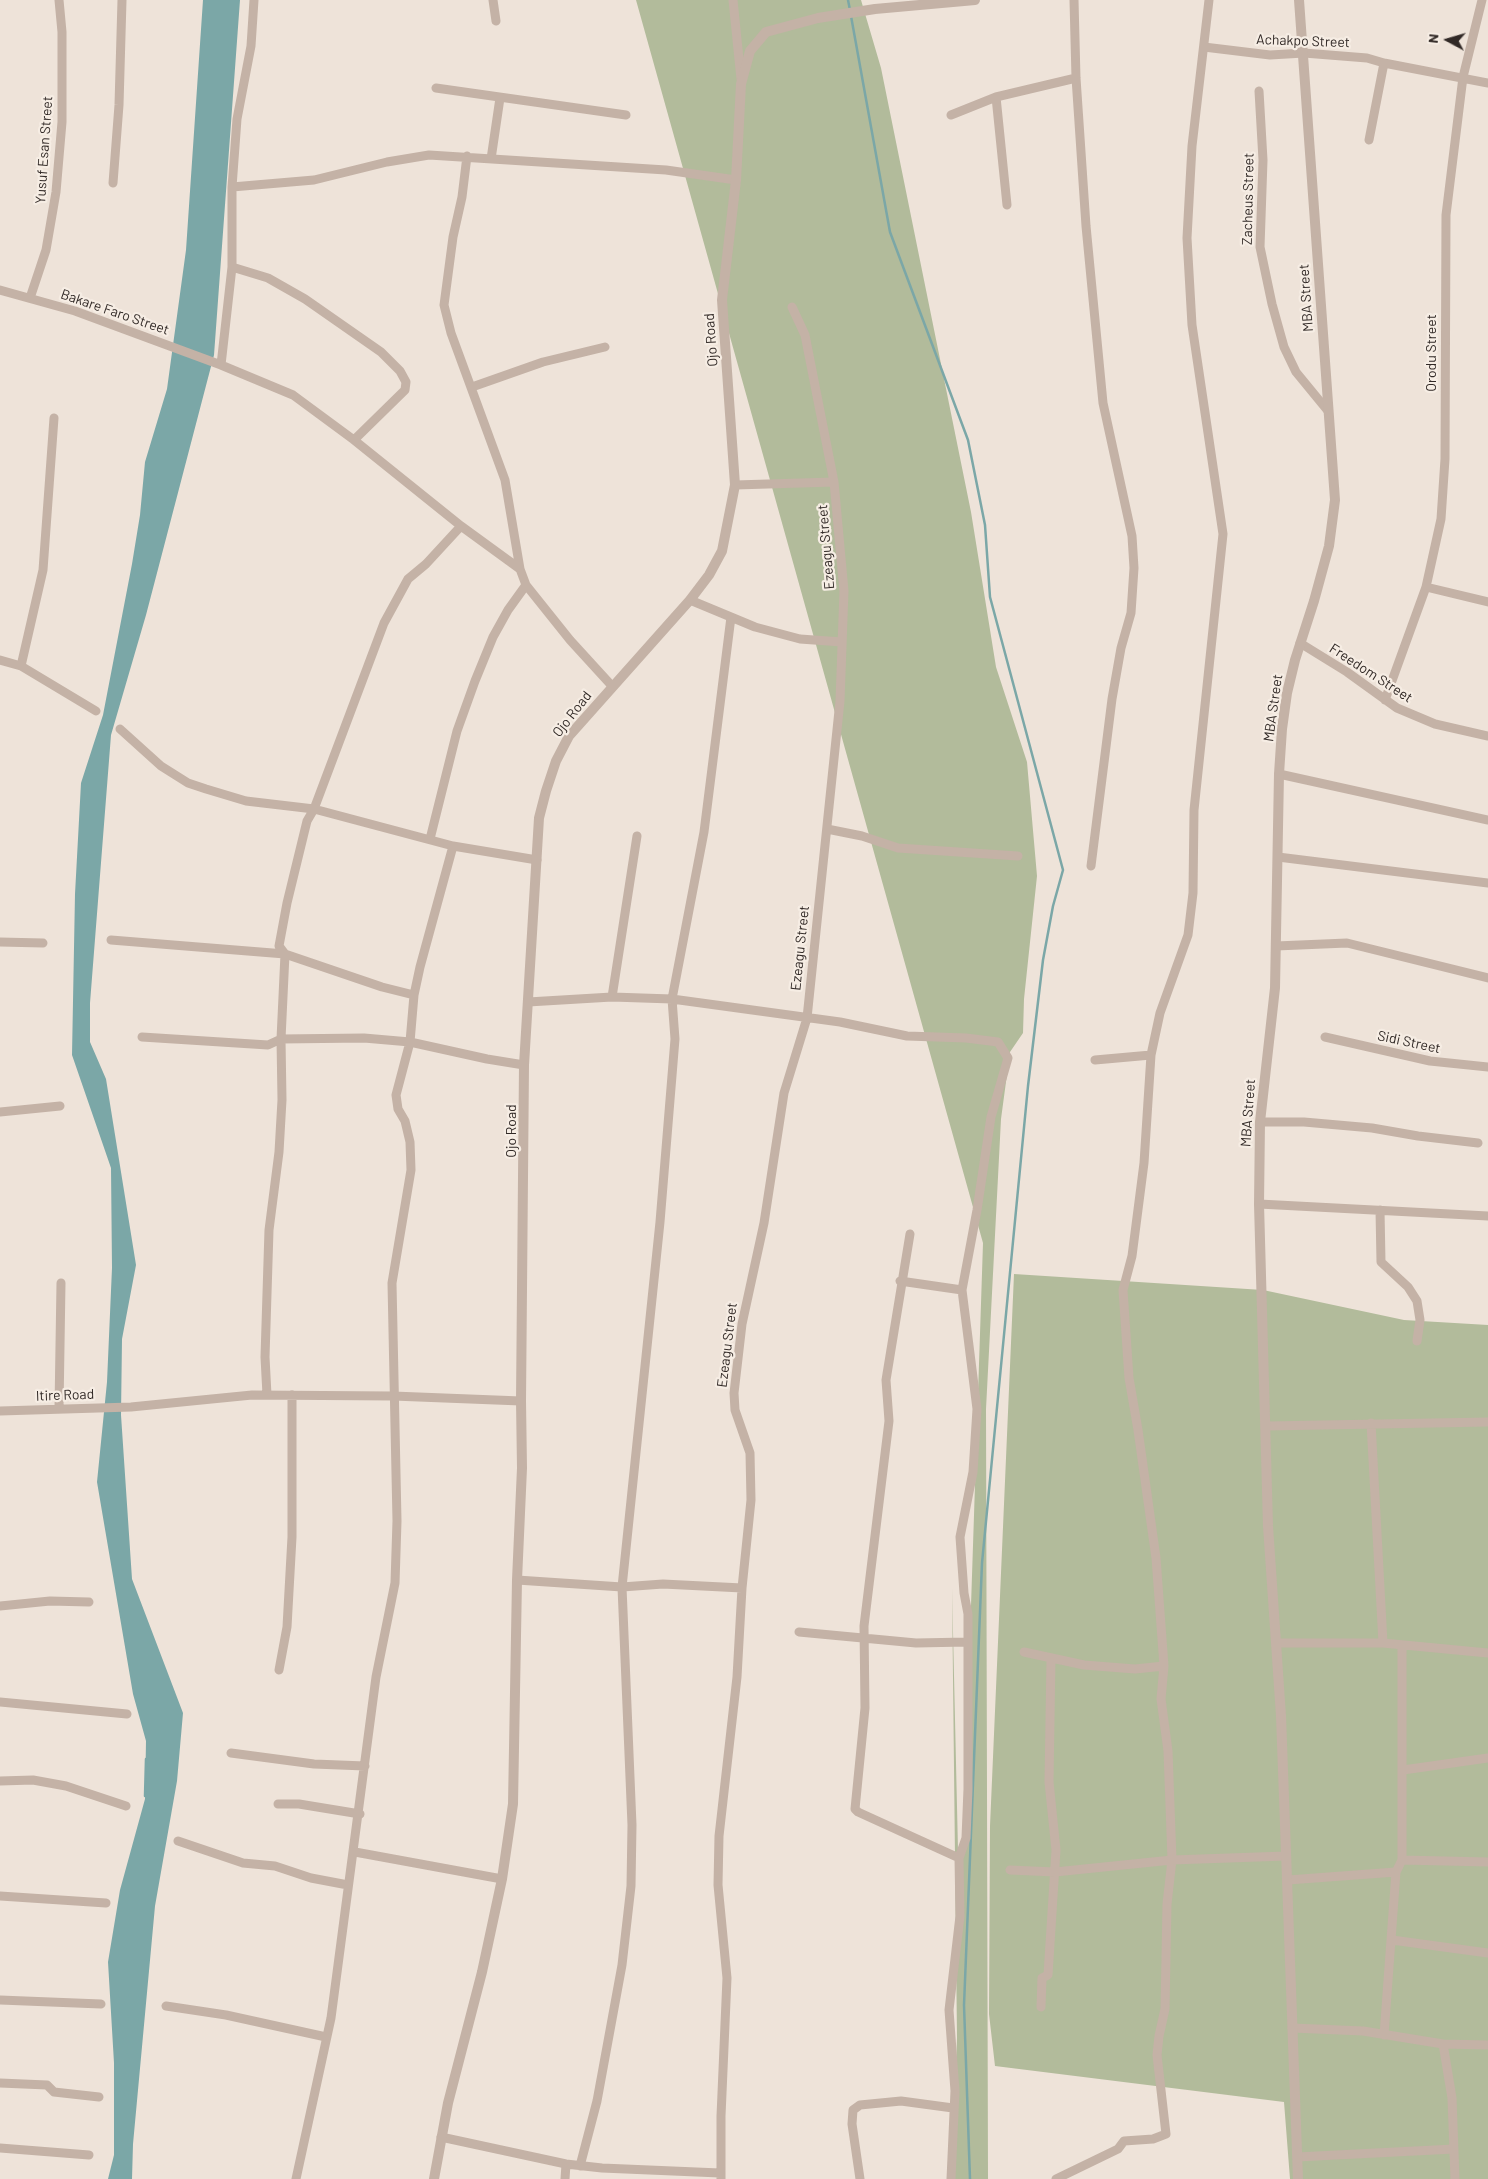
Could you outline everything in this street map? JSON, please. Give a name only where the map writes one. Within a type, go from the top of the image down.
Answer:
[{"type":"street","name":"Yusuf Esan Street","points":[[30,298],[46,250],[56,192],[62,122],[62,32],[58,0]]},
{"type":"street","points":[[113,183],[119,105],[122,0]]},
{"type":"street","points":[[220,364],[232,267],[232,187],[237,119],[251,46],[254,0]]},
{"type":"street","points":[[493,0],[496,21]]},
{"type":"street","points":[[734,0],[741,84]]},
{"type":"street","name":"Ojo Road","points":[[434,2179],[441,2137],[482,1972],[502,1879],[513,1804],[517,1580],[522,1468],[524,1065],[540,818],[556,761],[569,736],[690,600],[709,575],[722,551],[735,485],[722,300],[736,180],[741,84],[750,51],[766,32],[818,18],[879,6],[975,0]]},
{"type":"street","points":[[1074,0],[1076,78],[1086,226],[1103,403],[1132,536],[1134,568],[1131,613],[1121,648],[1112,699],[1091,866]]},
{"type":"street","points":[[1056,2179],[1118,2149],[1124,2141],[1153,2139],[1166,2134],[1157,2047],[1165,2009],[1167,1904],[1172,1860],[1168,1751],[1161,1699],[1164,1666],[1156,1558],[1129,1378],[1123,1290],[1132,1256],[1144,1163],[1152,1055],[1160,1013],[1188,935],[1193,893],[1194,810],[1223,534],[1192,325],[1187,238],[1192,146],[1208,0]]},
{"type":"street","name":"MBA Street","points":[[1298,2179],[1288,1880],[1277,1644],[1268,1526],[1267,1426],[1261,1326],[1259,1204],[1260,1122],[1275,988],[1279,774],[1286,693],[1326,555],[1335,500],[1299,0]]},
{"type":"street","name":"Orodu Street","points":[[1385,700],[1426,587],[1441,519],[1444,479],[1446,215],[1463,77],[1482,0]]},
{"type":"street","name":"Achakpo Street","points":[[1204,47],[1270,55],[1304,53],[1367,58],[1488,83]]},
{"type":"street","points":[[1369,140],[1384,63]]},
{"type":"street","points":[[952,115],[996,97],[1076,78]]},
{"type":"street","points":[[436,88],[626,115]]},
{"type":"street","name":"Zacheus Street","points":[[1259,91],[1263,160],[1260,247],[1272,304],[1284,348],[1296,372],[1328,411]]},
{"type":"street","points":[[996,97],[1007,205]]},
{"type":"street","points":[[491,159],[500,98]]},
{"type":"street","points":[[232,187],[314,180],[387,162],[429,155],[666,170],[736,180]]},
{"type":"street","points":[[467,156],[444,305],[451,333],[505,480],[520,569],[526,585],[570,640],[612,686]]},
{"type":"street","points":[[232,267],[268,278],[305,299],[381,352],[400,371],[406,382],[405,390],[354,440]]},
{"type":"street","name":"Bakare Faro Street","points":[[0,290],[76,311],[220,364],[292,395],[354,440],[461,526],[520,569]]},
{"type":"street","name":"Ezeagu Street","points":[[721,2176],[727,1978],[718,1885],[719,1836],[737,1677],[742,1588],[749,1533],[751,1476],[750,1453],[735,1410],[734,1393],[737,1353],[764,1222],[784,1093],[807,1018],[840,701],[844,591],[834,482],[805,335],[792,307]]},
{"type":"street","points":[[472,387],[543,362],[605,347]]},
{"type":"street","points":[[21,666],[43,570],[54,418]]},
{"type":"street","points":[[735,485],[834,482]]},
{"type":"street","points":[[267,1395],[265,1357],[269,1230],[279,1152],[282,1100],[281,1039],[285,954],[279,946],[281,934],[307,821],[314,809],[384,623],[408,579],[426,564],[461,526]]},
{"type":"street","points":[[430,839],[457,731],[475,681],[493,637],[508,610],[526,585]]},
{"type":"street","points":[[1426,587],[1488,602]]},
{"type":"street","points":[[690,600],[755,627],[800,639],[842,642]]},
{"type":"street","points":[[580,2166],[601,2082],[622,1965],[631,1886],[632,1806],[622,1587],[660,1222],[675,1040],[672,999],[702,850],[731,617]]},
{"type":"street","name":"Freedom Street","points":[[1300,643],[1347,672],[1385,700],[1418,718],[1435,724],[1488,736]]},
{"type":"street","points":[[0,660],[21,666],[96,711]]},
{"type":"street","points":[[120,729],[161,766],[188,783],[246,801],[314,809],[453,846],[537,860]]},
{"type":"street","points":[[1279,774],[1488,820]]},
{"type":"street","points":[[827,829],[862,836],[898,848],[1018,856]]},
{"type":"street","points":[[612,997],[637,836]]},
{"type":"street","points":[[296,2179],[331,2018],[348,1885],[355,1852],[376,1677],[395,1583],[398,1540],[393,1396],[392,1283],[411,1170],[410,1142],[405,1121],[398,1109],[396,1095],[410,1042],[414,996],[453,846]]},
{"type":"street","points":[[1278,857],[1488,883]]},
{"type":"street","points":[[111,940],[285,954],[382,988],[414,996]]},
{"type":"street","points":[[0,942],[43,943]]},
{"type":"street","points":[[1276,946],[1347,943],[1488,978]]},
{"type":"street","points":[[528,1002],[612,997],[672,999],[807,1018],[908,1036],[966,1038],[998,1042],[1008,1058],[991,1117],[977,1210],[962,1290],[977,1409],[973,1472],[960,1537],[964,1593],[968,1614],[966,1838],[960,1858],[960,1916],[949,2010],[955,2091],[951,2179]]},
{"type":"street","points":[[142,1037],[268,1045],[281,1039],[364,1038],[410,1042],[524,1065]]},
{"type":"street","name":"Sidi Street","points":[[1325,1037],[1430,1061],[1488,1067]]},
{"type":"street","points":[[1095,1060],[1152,1055]]},
{"type":"street","points":[[0,1112],[60,1106]]},
{"type":"street","points":[[1260,1122],[1304,1122],[1372,1128],[1418,1136],[1478,1142]]},
{"type":"street","points":[[1259,1204],[1488,1216]]},
{"type":"street","points":[[1380,1210],[1381,1262],[1408,1287],[1417,1301],[1420,1320],[1416,1341]]},
{"type":"street","points":[[910,1234],[900,1281],[886,1380],[889,1421],[864,1638],[865,1708],[855,1809],[960,1858]]},
{"type":"street","points":[[900,1281],[962,1290]]},
{"type":"street","points":[[59,1408],[61,1283]]},
{"type":"street","name":"Itire Road","points":[[0,1411],[131,1407],[267,1395],[393,1396],[521,1402]]},
{"type":"street","points":[[279,1670],[287,1627],[292,1537],[292,1395]]},
{"type":"street","points":[[1267,1426],[1371,1422],[1488,1422]]},
{"type":"street","points":[[1371,1422],[1383,1643]]},
{"type":"street","points":[[517,1580],[622,1587],[663,1584],[742,1588]]},
{"type":"street","points":[[0,1606],[50,1601],[89,1602]]},
{"type":"street","points":[[799,1632],[916,1643],[967,1642]]},
{"type":"street","points":[[1277,1644],[1383,1643],[1488,1654]]},
{"type":"street","points":[[1384,2035],[1396,1872],[1402,1860],[1402,1646]]},
{"type":"street","points":[[1024,1652],[1084,1665],[1135,1669],[1164,1666]]},
{"type":"street","points":[[1041,2008],[1042,1978],[1048,1975],[1056,1850],[1049,1782],[1048,1746],[1051,1658]]},
{"type":"street","points":[[0,1702],[127,1714]]},
{"type":"street","points":[[231,1753],[314,1764],[365,1766]]},
{"type":"street","points":[[1402,1770],[1488,1758]]},
{"type":"street","points":[[0,1781],[16,1780],[66,1786],[126,1806]]},
{"type":"street","points":[[278,1804],[299,1804],[360,1814]]},
{"type":"street","points":[[178,1841],[243,1863],[275,1866],[311,1878],[348,1885]]},
{"type":"street","points":[[355,1852],[502,1879]]},
{"type":"street","points":[[1010,1870],[1055,1872],[1172,1860],[1286,1856]]},
{"type":"street","points":[[1402,1860],[1488,1862]]},
{"type":"street","points":[[1288,1880],[1396,1872]]},
{"type":"street","points":[[0,1896],[106,1903]]},
{"type":"street","points":[[1392,1940],[1488,1953]]},
{"type":"street","points":[[0,2000],[101,2004]]},
{"type":"street","points":[[166,2006],[226,2015],[326,2037]]},
{"type":"street","points":[[1292,2028],[1363,2031],[1443,2044],[1488,2045]]},
{"type":"street","points":[[1443,2044],[1452,2098],[1455,2179]]},
{"type":"street","points":[[0,2083],[47,2085],[54,2092],[99,2097]]},
{"type":"street","points":[[860,2179],[852,2124],[853,2110],[860,2105],[902,2101],[953,2108]]},
{"type":"street","points":[[441,2137],[580,2166],[675,2175],[721,2176]]},
{"type":"street","points":[[0,2148],[89,2155]]},
{"type":"street","points":[[1297,2157],[1454,2149]]},
{"type":"street","points":[[565,2179],[566,2164]]},
{"type":"green space","points":[[636,0],[861,0],[881,68],[971,512],[996,667],[1027,762],[1037,876],[1024,999],[1023,1033],[1010,1052],[1001,1119],[986,1409],[988,2179],[952,2179],[957,2038],[952,1588],[960,1938],[983,1243]]},
{"type":"green space","points":[[1014,1274],[1263,1290],[1404,1320],[1488,1325],[1488,2179],[1290,2179],[1284,2102],[995,2066],[989,2014],[990,1826]]},
{"type":"water","points":[[203,0],[240,0],[214,355],[146,615],[111,735],[90,1003],[90,1042],[106,1079],[136,1265],[122,1339],[121,1415],[132,1579],[183,1713],[177,1781],[155,1906],[133,2144],[132,2179],[108,2179],[114,2155],[114,2063],[108,1962],[120,1890],[145,1799],[146,1741],[133,1694],[97,1482],[107,1382],[112,1268],[111,1168],[72,1055],[75,894],[81,783],[103,715],[132,564],[140,515],[145,462],[167,389],[186,250]]},
{"type":"waterway","points":[[848,0],[850,10]]},
{"type":"waterway","points":[[851,16],[890,232],[968,440],[985,525],[990,597],[1063,870],[1053,906],[1043,960],[1028,1086],[982,1563],[964,2005],[970,2179]]},
{"type":"waterway","points":[[145,1796],[146,1759]]}]
